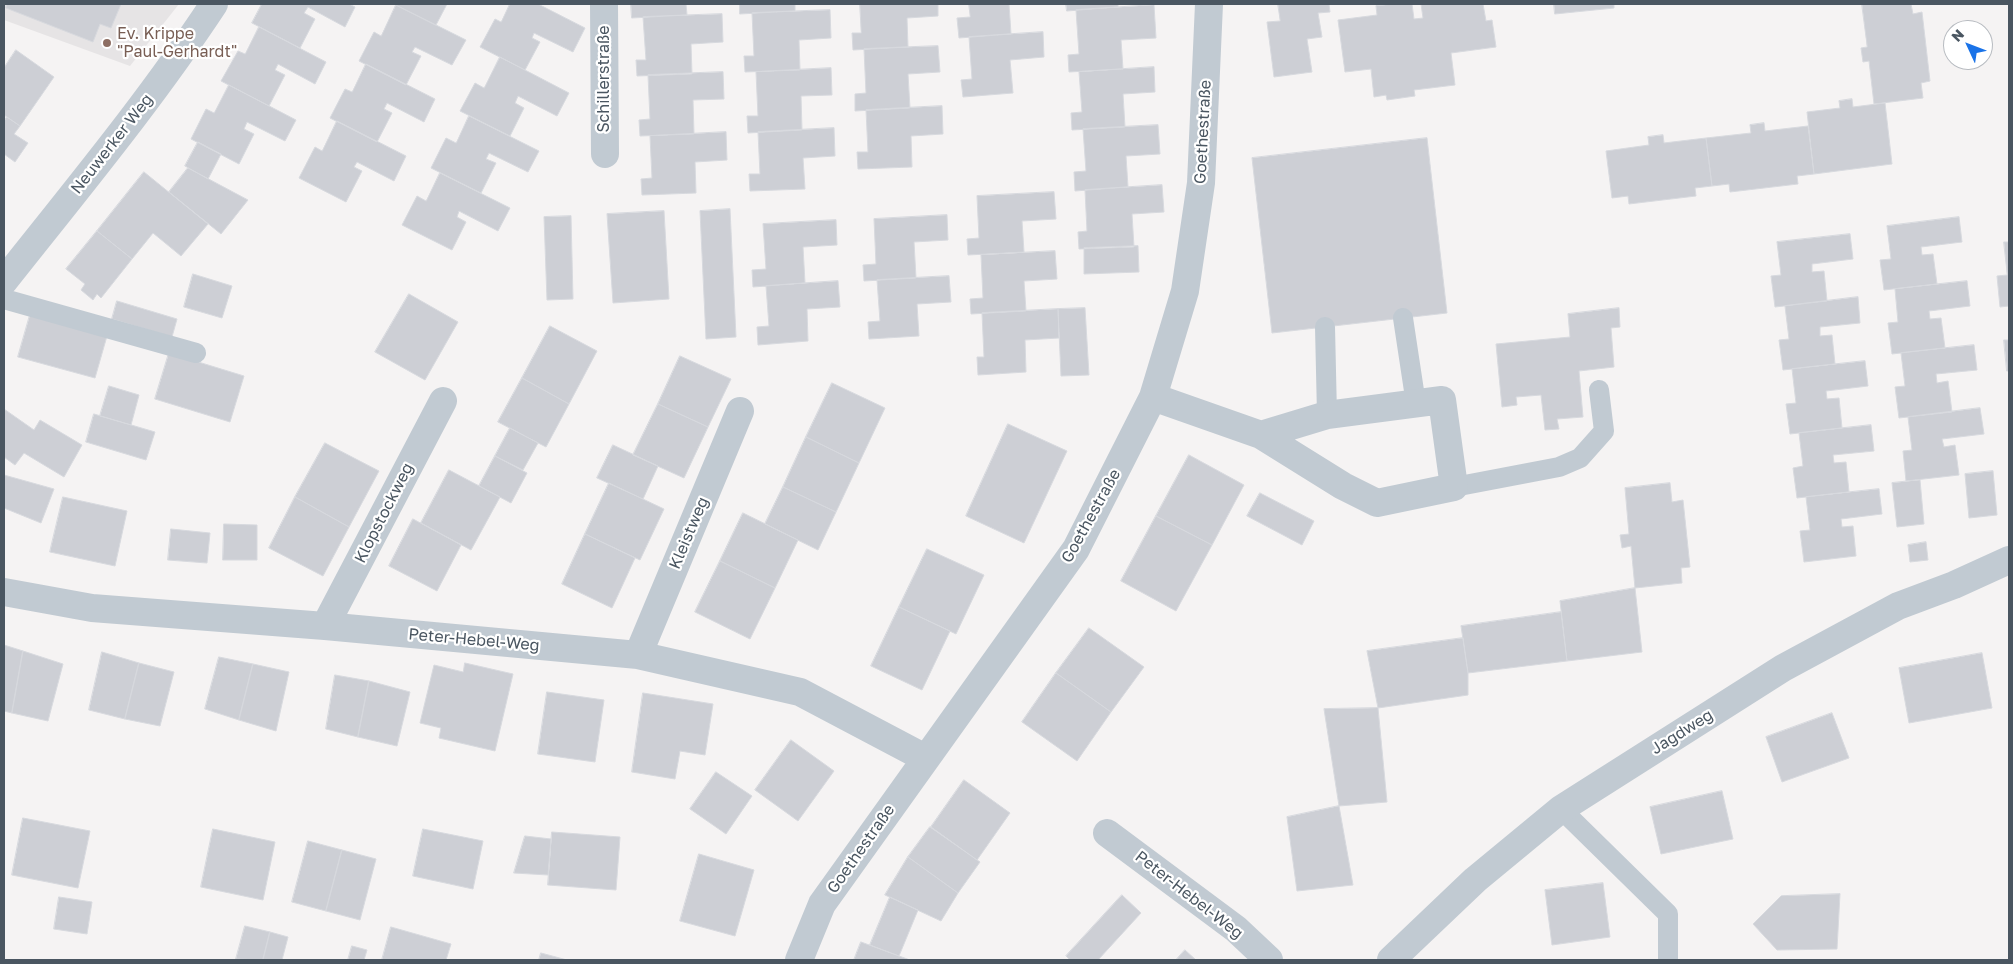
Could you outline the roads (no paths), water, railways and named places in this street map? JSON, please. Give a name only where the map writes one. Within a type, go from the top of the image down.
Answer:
[{"type":"street","name":"Neuwerker Weg","points":[[4,280],[129,123],[185,48],[214,4]]},
{"type":"street","name":"Schillerstraße","points":[[604,4],[605,154]]},
{"type":"street","name":"Goethestraße","points":[[799,960],[822,904],[1076,549],[1153,397],[1185,291],[1201,183],[1209,4]]},
{"type":"street","points":[[1153,397],[1261,435],[1343,486],[1377,503],[1454,488],[1442,400],[1327,415],[1261,435]]},
{"type":"street","name":"Klopstockweg","points":[[325,626],[443,400]]},
{"type":"street","name":"Kleistweg","points":[[638,655],[740,411]]},
{"type":"street","name":"Jagdweg","points":[[1391,960],[1474,880],[1561,809],[1783,668],[1898,606],[2009,560]]},
{"type":"street","name":"Peter-Hebel-Weg","points":[[4,592],[92,608],[325,626],[638,655],[800,692],[926,758]]},
{"type":"street","name":"Peter-Hebel-Weg","points":[[1107,832],[1236,930],[1270,960]]},
{"type":"lane","points":[[4,299],[196,353]]},
{"type":"lane","points":[[1403,318],[1416,404]]},
{"type":"lane","points":[[1325,327],[1327,415]]},
{"type":"lane","points":[[1454,488],[1559,467],[1580,458],[1604,431],[1599,390]]},
{"type":"lane","points":[[1561,809],[1668,914],[1668,959]]},
{"type":"place","name":"Ev. Krippe \"Paul-Gerhardt\"","points":[[107,43]]}]
